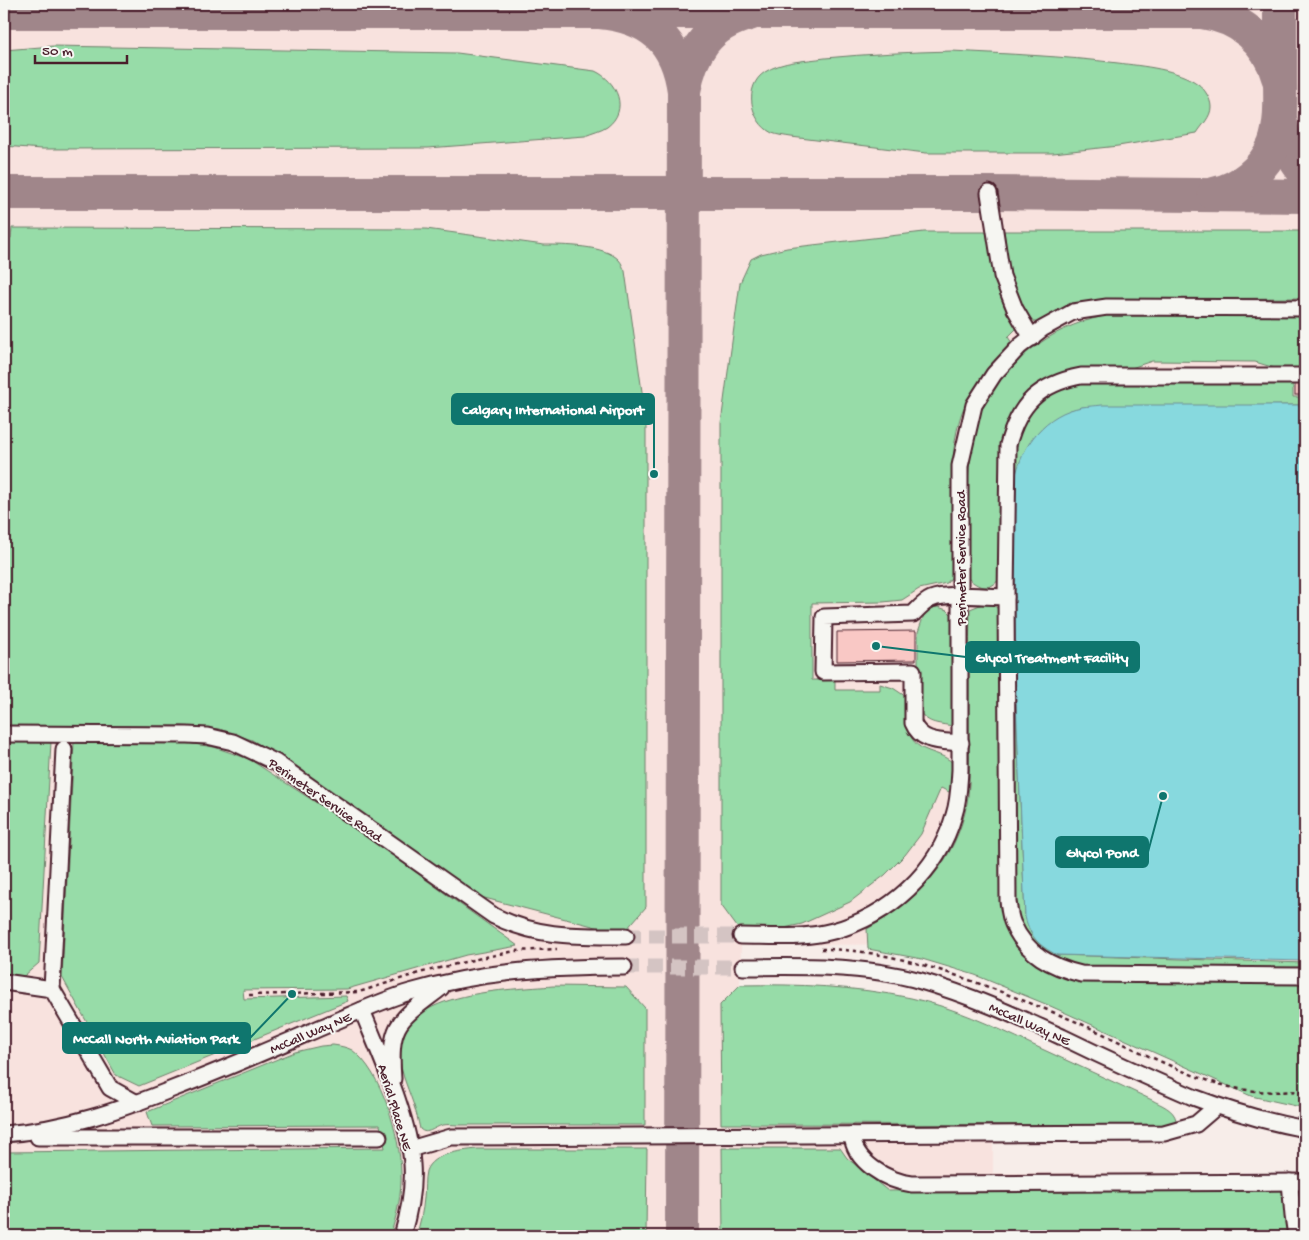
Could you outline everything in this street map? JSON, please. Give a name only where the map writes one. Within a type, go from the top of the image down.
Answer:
[{"type":"street","points":[[989,193],[1002,276],[1015,309],[1032,338]]},
{"type":"street","name":"Perimeter Service Road","points":[[741,936],[812,935],[832,932],[869,918],[900,897],[927,869],[948,834],[958,798],[961,742],[960,466],[974,406],[994,374],[1020,346],[1042,329],[1073,312],[1107,307],[1305,308]]},
{"type":"street","points":[[1305,376],[1082,376],[1058,382],[1040,391],[1022,410],[1008,444],[1006,597],[1008,901],[1013,924],[1023,941],[1040,958],[1059,969],[1081,974],[1305,976]]},
{"type":"street","points":[[961,742],[927,738],[921,736],[916,730],[913,723],[913,671],[823,672],[824,617],[913,614],[924,603],[934,598],[961,596],[1006,597]]},
{"type":"street","name":"Perimeter Service Road","points":[[4,734],[187,735],[207,736],[234,742],[275,762],[494,916],[511,924],[541,933],[575,936],[626,936]]},
{"type":"street","points":[[64,750],[52,989],[110,1088],[137,1103]]},
{"type":"street","name":"McCall Way NE","points":[[743,967],[790,966],[839,969],[884,974],[920,981],[964,995],[1007,1012],[1157,1082],[1217,1106],[1268,1122],[1305,1129]]},
{"type":"street","name":"McCall Way NE","points":[[4,1136],[62,1126],[137,1103],[210,1075],[362,1010],[410,992],[492,974],[564,967],[624,967]]},
{"type":"street","points":[[4,982],[52,989]]},
{"type":"street","points":[[395,1095],[392,1054],[393,1036],[396,1029],[410,1012],[446,984]]},
{"type":"street","name":"Aerial Place NE","points":[[362,1010],[395,1095],[410,1149],[412,1189],[408,1217],[402,1236]]},
{"type":"street","points":[[410,1149],[450,1137],[1164,1133],[1196,1124],[1217,1106]]},
{"type":"street","points":[[852,1135],[856,1151],[861,1158],[885,1176],[902,1183],[1298,1182],[1292,1216],[1296,1236]]},
{"type":"street","points":[[4,1136],[379,1137]]},
{"type":"shaded area","points":[[4,4],[1305,4],[1305,989],[1178,989],[1007,944],[741,945],[740,985],[993,1053],[993,1173],[1305,1173],[1305,1236],[4,1236]]},
{"type":"green space","points":[[53,46],[457,53],[595,71],[603,76],[615,89],[619,104],[614,120],[607,127],[585,136],[428,148],[42,149],[4,146],[4,50]]},
{"type":"green space","points":[[952,51],[1077,59],[1160,69],[1190,79],[1200,86],[1208,97],[1211,111],[1197,133],[1118,146],[1053,153],[926,153],[791,137],[772,133],[764,128],[754,113],[752,95],[754,86],[758,78],[772,68],[802,61],[841,57]]},
{"type":"green space","points":[[12,228],[426,229],[544,245],[584,247],[604,251],[619,260],[625,271],[646,420],[646,907],[626,930],[608,930],[473,895],[281,758],[252,740],[219,729],[182,726],[4,726],[4,238],[11,238]]},
{"type":"green space","points":[[1004,231],[1305,231],[1305,298],[1102,299],[1075,305],[1039,324],[1030,318],[1017,297]]},
{"type":"green space","points":[[924,232],[986,232],[995,277],[1004,306],[1017,328],[1008,337],[1012,343],[988,370],[967,400],[959,422],[955,440],[952,478],[953,575],[947,583],[919,589],[902,600],[812,603],[812,680],[835,680],[835,690],[880,690],[880,684],[893,688],[905,696],[907,726],[913,740],[917,745],[943,756],[953,763],[951,793],[941,788],[921,834],[905,855],[885,875],[850,902],[802,924],[775,930],[740,931],[721,905],[721,423],[740,283],[751,259],[761,254],[787,248]]},
{"type":"green space","points":[[1114,314],[1305,314],[1305,371],[1285,371],[1255,362],[1152,361],[1125,370],[1082,372],[1014,414],[1002,574],[999,580],[991,586],[977,585],[968,578],[968,478],[976,427],[984,405],[995,384],[1004,373],[1037,345],[1056,333],[1074,325]]},
{"type":"green space","points":[[1293,380],[1293,397],[1305,397],[1305,405],[1083,407],[1071,410],[1057,417],[1034,436],[1015,480],[1015,676],[1025,917],[1057,955],[1305,963],[1305,971],[1065,967],[1032,945],[1014,911],[1013,442],[1022,417],[1041,397],[1083,381]]},
{"type":"green space","points":[[985,603],[995,607],[1002,615],[1003,893],[1046,967],[1305,980],[1305,1108],[1251,1096],[1048,1005],[975,975],[922,959],[868,949],[867,929],[902,906],[932,878],[954,843],[962,824],[967,803],[969,775],[970,609]]},
{"type":"green space","points":[[938,607],[947,610],[953,616],[953,726],[929,720],[918,709],[918,632],[924,615],[931,608]]},
{"type":"green space","points":[[4,741],[51,742],[39,963],[24,976],[4,973]]},
{"type":"green space","points":[[74,742],[181,742],[214,747],[249,759],[346,822],[518,946],[466,955],[347,989],[243,990],[244,999],[346,996],[348,1001],[139,1086],[116,1075],[62,977]]},
{"type":"green space","points":[[740,985],[847,988],[911,998],[942,1006],[987,1024],[1152,1100],[1170,1110],[1176,1120],[1168,1125],[721,1124],[720,1005]]},
{"type":"green space","points":[[553,986],[626,987],[645,1008],[645,1125],[447,1125],[425,1132],[420,1129],[400,1062],[400,1048],[406,1029],[420,1014],[439,1004],[462,997],[487,992]]},
{"type":"green space","points":[[333,1045],[352,1050],[363,1060],[380,1089],[393,1124],[400,1158],[401,1188],[390,1236],[63,1236],[45,1232],[4,1232],[4,1152],[385,1148],[380,1125],[152,1126],[147,1112],[295,1052]]},
{"type":"green space","points":[[722,1148],[840,1148],[847,1158],[888,1191],[1305,1185],[1305,1236],[723,1236]]},
{"type":"green space","points":[[477,1149],[647,1149],[646,1236],[416,1236],[423,1208],[425,1174],[429,1165],[434,1160],[448,1154]]},
{"type":"water","points":[[1102,405],[1305,405],[1305,961],[1057,955],[1036,940],[1027,924],[1025,917],[1015,676],[1015,480],[1018,467],[1029,443],[1047,424],[1069,410]]},
{"type":"building","points":[[1295,382],[1305,382],[1305,395],[1295,395]]},
{"type":"building","points":[[916,631],[916,660],[837,661],[837,632]]},
{"type":"taxiway","points":[[4,12],[1201,12],[1213,11],[1233,4]]},
{"type":"taxiway","points":[[1214,194],[1233,188],[1250,177],[1270,154],[1277,137],[1280,111],[1280,4]]},
{"type":"taxiway","points":[[600,12],[633,19],[658,34],[668,45],[675,58],[684,91],[682,1236]]},
{"type":"taxiway","points":[[1201,12],[1228,19],[1250,32],[1267,52],[1278,77]]},
{"type":"taxiway","points":[[684,91],[691,64],[697,52],[712,32],[735,19],[749,14]]},
{"type":"taxiway","points":[[1280,118],[1288,147],[1305,173]]},
{"type":"taxiway","points":[[4,193],[989,193],[1305,196]]},
{"type":"tunnel","points":[[626,936],[741,936]]},
{"type":"tunnel","points":[[624,967],[743,967]]},
{"type":"place","name":"Calgary International Airport","points":[[654,474]]},
{"type":"place","name":"Glycol Treatment Facility","points":[[876,646]]},
{"type":"place","name":"Glycol Pond","points":[[1163,796]]},
{"type":"place","name":"McCall North Aviation Park","points":[[292,994]]}]
